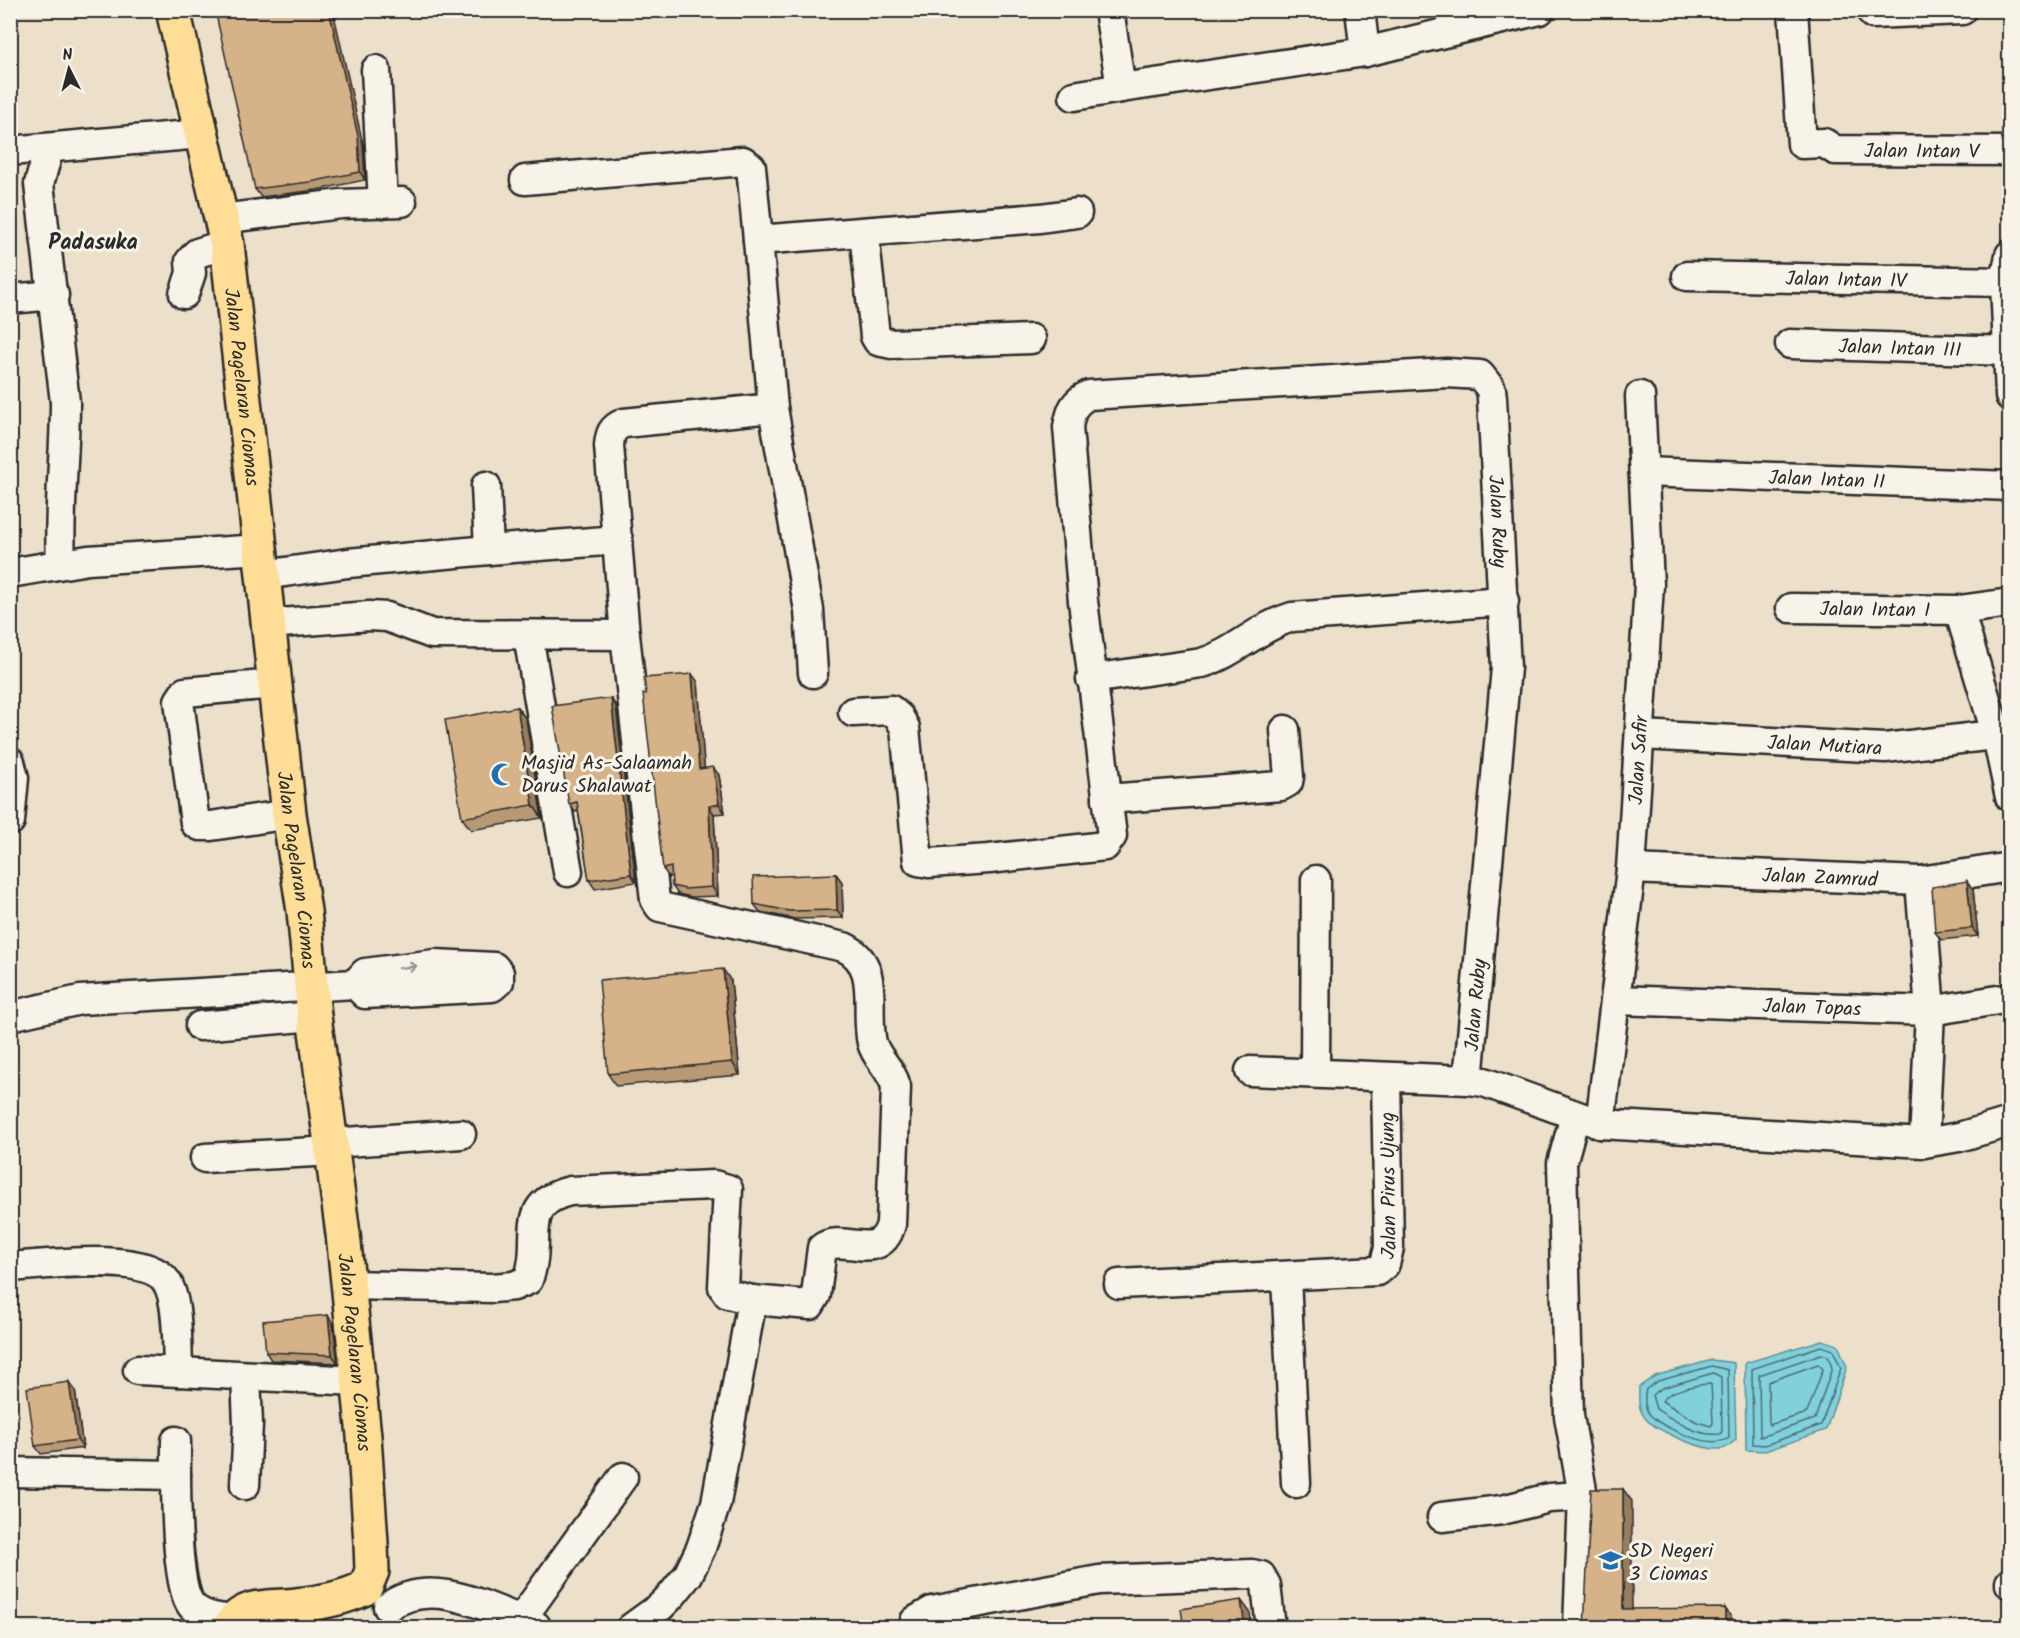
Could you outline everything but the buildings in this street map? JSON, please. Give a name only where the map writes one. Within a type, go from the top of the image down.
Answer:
[{"type":"main road","name":"Jalan Pagelaran Ciomas","points":[[172,10],[224,231],[289,814],[333,1147],[358,1381],[372,1571],[381,1608]]},
{"type":"main road","points":[[231,1624],[255,1608],[297,1616],[351,1594],[381,1608]]},
{"type":"street","points":[[1109,10],[1121,88]]},
{"type":"street","points":[[1359,10],[1365,52]]},
{"type":"street","points":[[1074,96],[1365,52],[1540,10]]},
{"type":"street","name":"Jalan Intan V","points":[[1793,10],[1802,144],[1824,142],[1835,150],[2010,151]]},
{"type":"street","points":[[1873,14],[1962,10]]},
{"type":"street","points":[[184,294],[191,273],[190,261],[224,231],[341,204],[393,202],[376,70]]},
{"type":"street","points":[[10,151],[201,134]]},
{"type":"street","points":[[49,149],[39,184],[54,295],[66,429],[61,473],[61,564]]},
{"type":"street","points":[[525,180],[743,161],[751,167],[773,408],[808,610],[813,673]]},
{"type":"street","points":[[758,240],[1040,219],[1077,213]]},
{"type":"street","points":[[864,232],[875,336],[878,341],[892,344],[1031,339]]},
{"type":"street","points":[[2007,269],[2010,396]]},
{"type":"street","name":"Jalan Intan IV","points":[[1688,276],[2007,269]]},
{"type":"street","points":[[10,298],[54,295]]},
{"type":"street","name":"Jalan Intan III","points":[[1790,344],[2009,351]]},
{"type":"street","name":"Jalan Ruby","points":[[1091,679],[1068,427],[1071,411],[1077,401],[1089,394],[1447,373],[1470,373],[1486,380],[1492,398],[1506,640],[1504,691],[1468,1080],[1484,1082],[1587,1120],[1924,1143],[1952,1139],[2010,1122]]},
{"type":"street","name":"Jalan Safir","points":[[1578,1628],[1583,1496],[1569,1416],[1562,1163],[1587,1120],[1616,999],[1631,869],[1649,585],[1640,396]]},
{"type":"street","points":[[347,1285],[493,1288],[514,1286],[528,1280],[534,1267],[536,1218],[541,1205],[552,1196],[570,1191],[722,1185],[728,1189],[729,1194],[723,1287],[728,1294],[752,1300],[810,1305],[816,1295],[822,1248],[831,1243],[867,1246],[875,1244],[886,1236],[891,1224],[896,1087],[894,1076],[878,1058],[872,1042],[870,993],[866,968],[858,954],[844,947],[660,907],[655,900],[625,635],[609,446],[610,434],[615,427],[634,420],[773,408]]},
{"type":"street","name":"Jalan Intan II","points":[[1644,472],[2010,486]]},
{"type":"street","points":[[486,486],[489,550]]},
{"type":"street","points":[[10,573],[61,564],[348,563],[618,540]]},
{"type":"street","points":[[854,712],[891,710],[899,717],[905,728],[918,861],[929,863],[989,859],[1105,846],[1112,836],[1091,679],[1202,663],[1219,658],[1265,627],[1292,617],[1504,601]]},
{"type":"street","name":"Jalan Intan I","points":[[1791,608],[1959,610],[2010,603]]},
{"type":"street","points":[[1959,610],[2003,735],[2010,797]]},
{"type":"street","points":[[268,624],[369,616],[387,617],[432,634],[625,635]]},
{"type":"street","points":[[528,635],[568,872]]},
{"type":"street","points":[[275,684],[185,692],[179,701],[195,823],[200,826],[211,826],[289,814]]},
{"type":"street","points":[[1107,799],[1281,786],[1288,782],[1289,777],[1285,730]]},
{"type":"street","name":"Jalan Mutiara","points":[[1641,735],[1885,748],[2003,735]]},
{"type":"street","points":[[10,762],[14,778],[10,821]]},
{"type":"street","name":"Jalan Zamrud","points":[[1631,869],[1920,881],[2010,867]]},
{"type":"street","points":[[1316,880],[1316,1073]]},
{"type":"street","points":[[1920,881],[1930,1011],[1924,1143]]},
{"type":"street","points":[[200,1026],[313,1002],[355,984]]},
{"type":"street","name":"Jalan Topas","points":[[1616,999],[1930,1011],[2010,998]]},
{"type":"street","points":[[10,1016],[80,1000],[313,1002]]},
{"type":"street","points":[[1250,1071],[1468,1080]]},
{"type":"street","name":"Jalan Pirus Ujung","points":[[1286,1277],[1368,1274],[1377,1271],[1385,1264],[1389,1248],[1386,1077]]},
{"type":"street","points":[[205,1158],[461,1134]]},
{"type":"street","points":[[10,1267],[97,1261],[122,1263],[153,1270],[166,1280],[172,1296],[178,1371]]},
{"type":"street","points":[[1119,1284],[1286,1277],[1296,1484]]},
{"type":"street","points":[[631,1628],[660,1607],[672,1595],[688,1575],[701,1548],[716,1503],[752,1300]]},
{"type":"street","points":[[138,1370],[358,1381]]},
{"type":"street","points":[[245,1485],[248,1424],[246,1376]]},
{"type":"street","points":[[176,1441],[182,1582],[187,1599],[194,1608],[205,1615],[231,1624]]},
{"type":"street","points":[[10,1472],[176,1475]]},
{"type":"street","points":[[381,1608],[398,1600],[430,1593],[462,1598],[530,1624],[623,1477]]},
{"type":"street","points":[[1442,1517],[1502,1510],[1549,1498],[1583,1496]]},
{"type":"street","points":[[915,1628],[915,1621],[920,1616],[932,1611],[1099,1580],[1252,1574],[1261,1576],[1266,1585],[1271,1628]]},
{"type":"water","points":[[1822,1340],[1838,1345],[1847,1367],[1826,1430],[1765,1451],[1746,1450],[1745,1363]]},
{"type":"water","points":[[1712,1360],[1734,1363],[1736,1440],[1726,1447],[1717,1449],[1695,1445],[1652,1424],[1643,1415],[1639,1400],[1639,1387],[1655,1376]]},
{"type":"place","name":"Masjid As-Salaamah Darus Shalawat","points":[[503,774]]},
{"type":"place","name":"SD Negeri 3 Ciomas","points":[[1611,1561]]},
{"type":"district","name":"Padasuka","points":[[93,241]]}]
